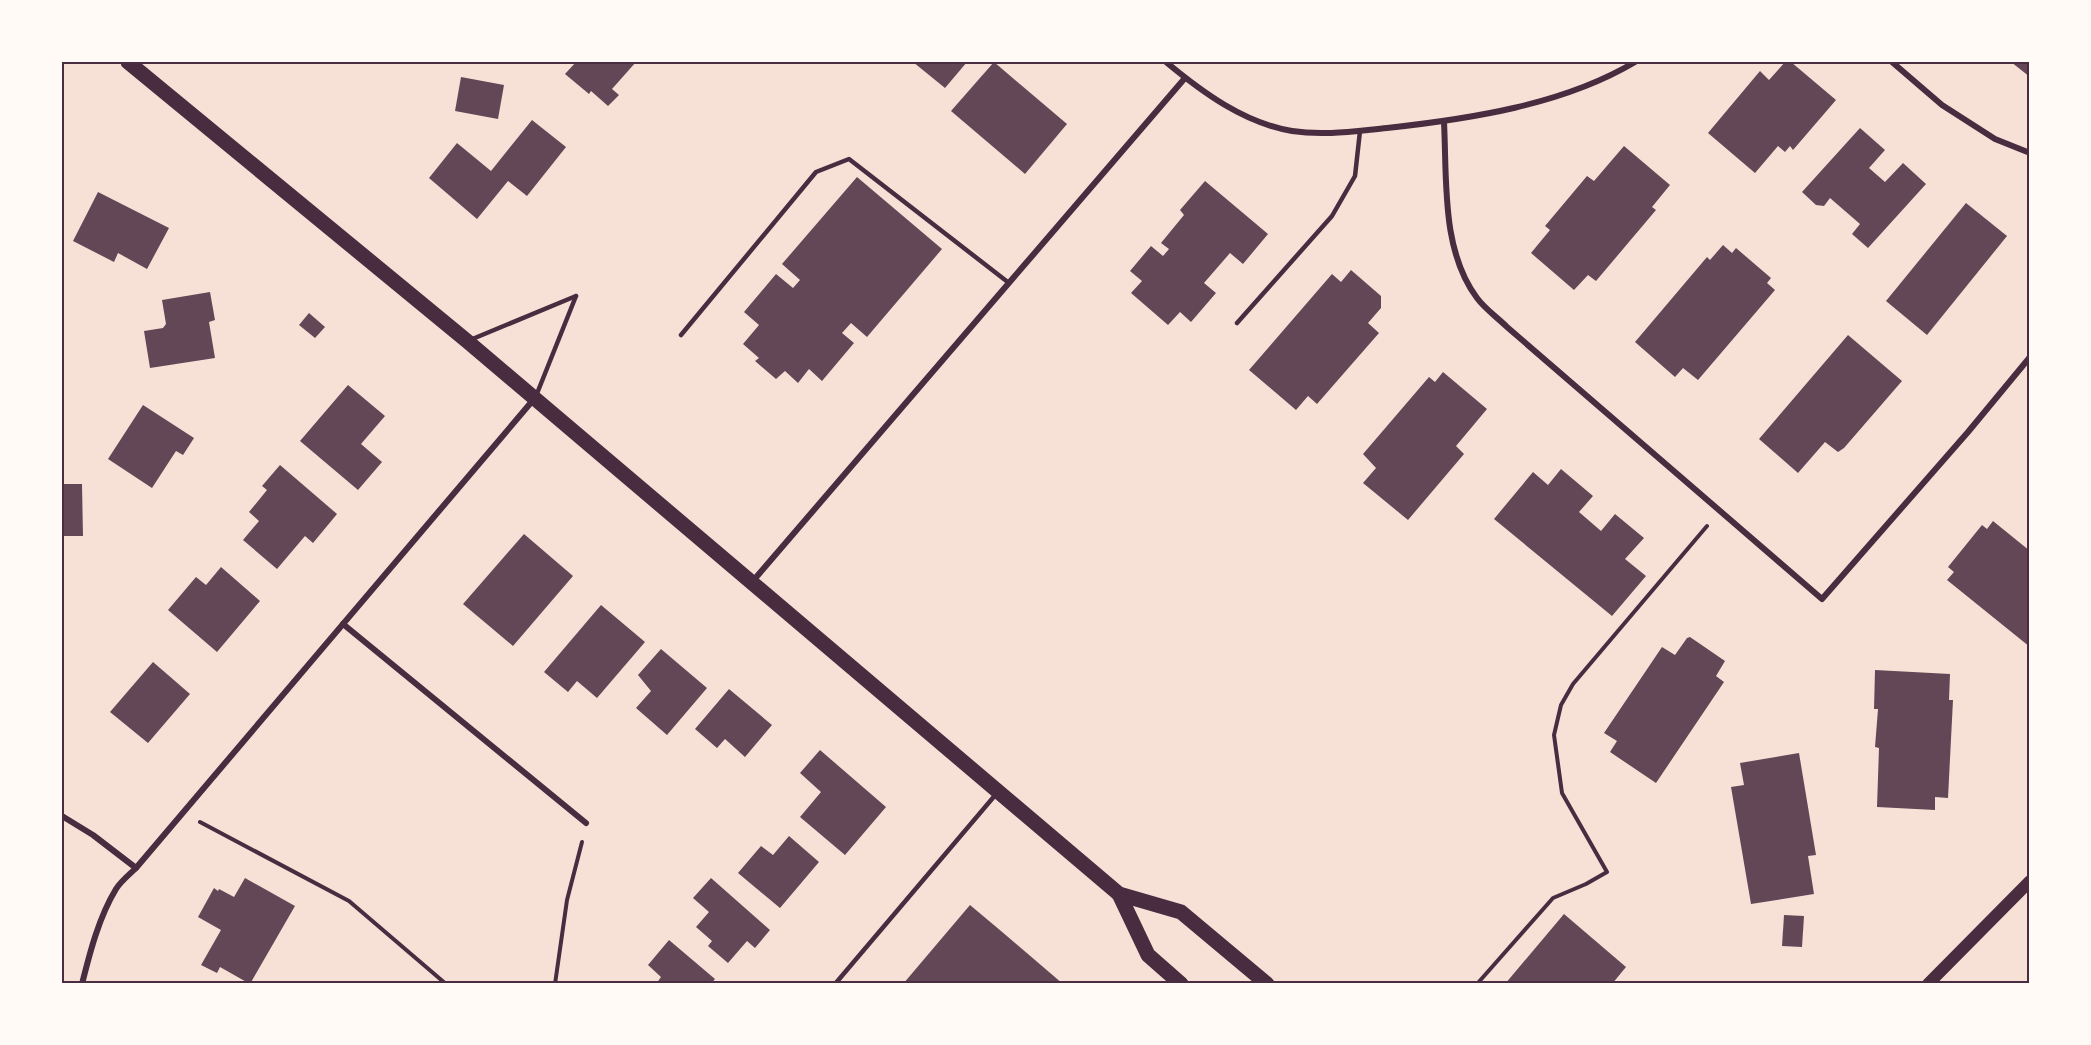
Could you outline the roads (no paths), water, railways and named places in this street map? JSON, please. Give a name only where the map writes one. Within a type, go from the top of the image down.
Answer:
[{"type":"main road","points":[[128,62],[467,341],[1119,894],[1148,955],[1181,984]]},
{"type":"main road","points":[[1928,984],[2030,881]]},
{"type":"main road","points":[[1119,894],[1181,912],[1266,984]]},
{"type":"street","points":[[1166,62],[1223,104],[1262,122],[1300,132],[1328,134],[1444,122],[1513,107],[1578,89],[1635,62]]},
{"type":"street","points":[[1892,62],[1942,105],[1995,139],[2030,153]]},
{"type":"street","points":[[752,582],[1185,78]]},
{"type":"street","points":[[1444,122],[1452,235],[1458,264],[1478,298],[1507,327],[1822,599],[1975,424],[2030,357]]},
{"type":"street","points":[[82,984],[96,938],[117,887],[136,868],[535,399]]},
{"type":"street","points":[[343,624],[586,824]]},
{"type":"street","points":[[62,816],[93,835],[136,868]]},
{"type":"lane","points":[[1237,323],[1332,216],[1355,176],[1360,131]]},
{"type":"lane","points":[[681,335],[816,172],[849,159],[1009,283]]},
{"type":"lane","points":[[467,341],[576,296],[535,399]]},
{"type":"lane","points":[[835,984],[999,791]]}]
